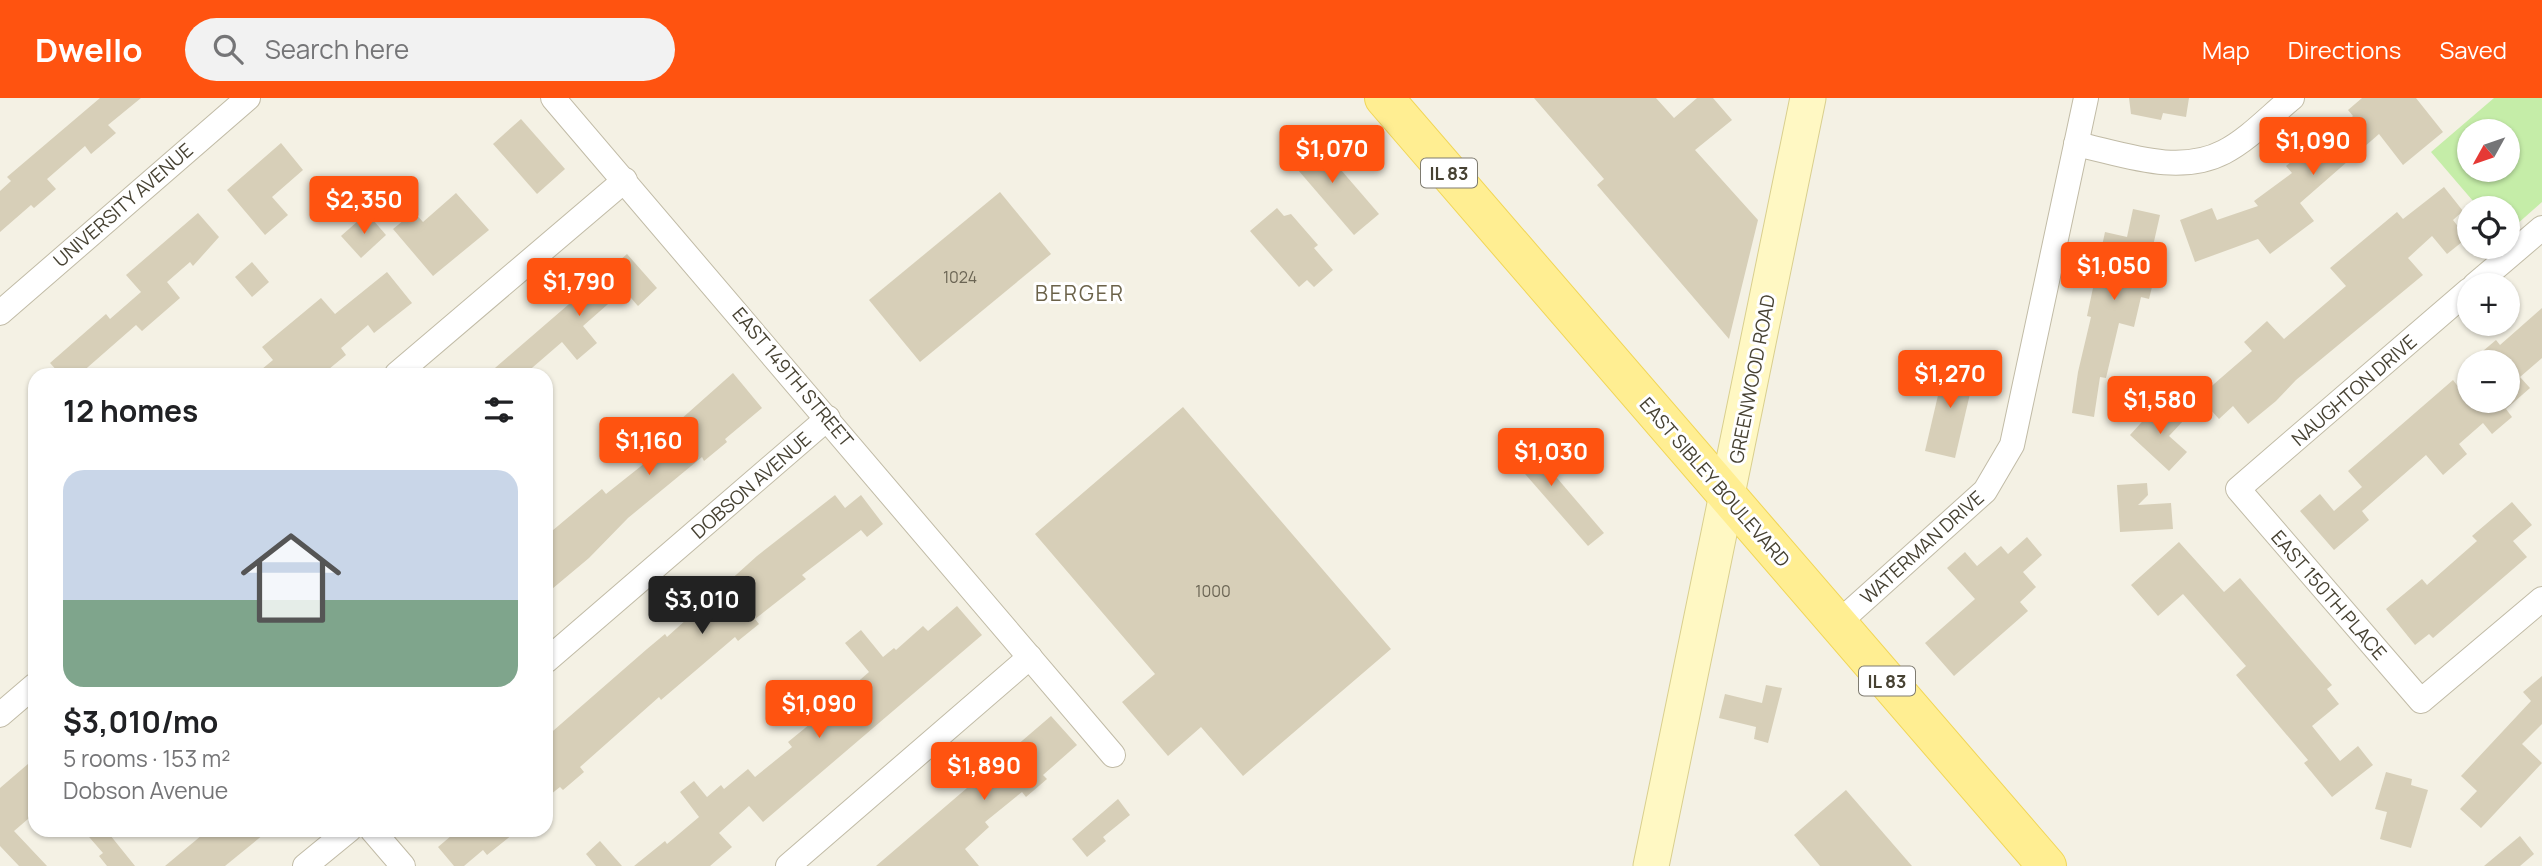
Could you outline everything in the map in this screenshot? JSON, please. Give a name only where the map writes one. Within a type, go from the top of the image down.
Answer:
[{"type":"main road","name":"EAST SIBLEY BOULEVARD","points":[[1384,98],[2047,866]]},
{"type":"street","name":"UNIVERSITY AVENUE","points":[[0,313],[248,98]]},
{"type":"street","name":"EAST 149TH STREET","points":[[553,98],[1113,755]]},
{"type":"street","name":"GREENWOOD ROAD","points":[[1651,866],[1808,98]]},
{"type":"street","name":"WATERMAN DRIVE","points":[[1837,624],[1985,491],[2012,445],[2086,98]]},
{"type":"street","points":[[2076,144],[2169,164],[2198,161],[2223,152],[2292,98]]},
{"type":"street","points":[[404,368],[625,180]]},
{"type":"street","points":[[2489,273],[2542,228]]},
{"type":"street","name":"NAUGHTON DRIVE","points":[[2238,489],[2457,300]]},
{"type":"street","name":"DOBSON AVENUE","points":[[553,655],[828,418]]},
{"type":"street","name":"EAST 150TH PLACE","points":[[2238,489],[2421,701],[2542,599]]},
{"type":"street","points":[[788,866],[1030,657]]},
{"type":"street","points":[[0,715],[28,691]]},
{"type":"street","points":[[305,866],[340,837]]},
{"type":"street","points":[[378,837],[403,866]]},
{"type":"green space","points":[[2494,98],[2542,98],[2542,202],[2520,221],[2520,196],[2469,196],[2431,152],[2457,130],[2457,182],[2520,182],[2520,119],[2470,119]]},
{"type":"building","points":[[100,98],[141,98],[108,125],[116,133],[91,154],[85,146],[47,179],[56,189],[34,208],[31,205],[0,232],[0,191],[11,181],[7,177]]},
{"type":"building","points":[[1534,98],[1656,98],[1674,118],[1697,98],[1713,98],[1732,120],[1695,150],[1758,220],[1729,339],[1597,185],[1604,179]]},
{"type":"building","points":[[2129,98],[2189,98],[2186,117],[2163,113],[2161,120],[2131,114]]},
{"type":"building","points":[[2362,98],[2416,98],[2443,132],[2403,165],[2379,134],[2300,203],[2314,221],[2270,254],[2258,239],[2195,262],[2180,220],[2212,208],[2217,220],[2258,206],[2254,201],[2292,173],[2286,166],[2310,146],[2313,149],[2328,139],[2353,116],[2348,110]]},
{"type":"building","points":[[521,119],[565,169],[537,194],[493,144]]},
{"type":"building","points":[[1310,134],[1379,214],[1354,235],[1286,156]]},
{"type":"building","points":[[281,143],[303,170],[272,197],[288,215],[265,235],[227,190]]},
{"type":"building","points":[[2444,187],[2457,203],[2457,216],[2453,220],[2457,225],[2457,246],[2447,254],[2432,236],[2408,258],[2423,275],[2296,380],[2248,424],[2233,406],[2219,419],[2199,397],[2252,351],[2244,342],[2267,321],[2284,339],[2346,286],[2330,268],[2397,212],[2403,219]]},
{"type":"building","points":[[1000,192],[1051,254],[920,362],[869,300]]},
{"type":"building","points":[[456,193],[489,230],[433,276],[393,229],[414,212],[423,222]]},
{"type":"building","points":[[1277,208],[1284,216],[1291,214],[1318,245],[1314,248],[1333,270],[1314,287],[1307,280],[1299,287],[1250,231]]},
{"type":"building","points":[[2133,209],[2160,215],[2146,277],[2154,279],[2149,299],[2141,297],[2134,327],[2119,323],[2106,378],[2100,377],[2094,417],[2072,413],[2091,317],[2087,316],[2105,232],[2127,237]]},
{"type":"building","points":[[198,213],[219,237],[193,266],[190,262],[167,282],[180,298],[142,331],[136,325],[87,368],[55,368],[50,363],[106,314],[110,319],[141,292],[126,275]]},
{"type":"building","points":[[367,213],[386,235],[361,258],[341,236]]},
{"type":"building","points":[[627,254],[657,288],[638,306],[624,290],[583,326],[597,343],[577,360],[562,342],[532,368],[495,368]]},
{"type":"building","points":[[252,262],[269,282],[252,297],[235,277]]},
{"type":"building","points":[[387,272],[412,303],[374,333],[368,325],[341,348],[346,355],[330,368],[263,368],[273,360],[262,347],[321,298],[335,314]]},
{"type":"building","points":[[2542,308],[2542,358],[2520,377],[2520,350],[2484,350],[2496,340],[2500,345],[2510,336],[2520,336],[2520,327]]},
{"type":"building","points":[[1946,361],[1976,368],[1955,458],[1925,451]]},
{"type":"building","points":[[733,373],[762,408],[704,461],[702,457],[628,518],[589,558],[553,588],[553,530],[602,489],[606,494],[650,459],[644,452]]},
{"type":"building","points":[[2520,377],[2530,388],[2520,397]]},
{"type":"building","points":[[2453,380],[2457,385],[2457,413],[2509,413],[2512,417],[2492,434],[2483,423],[2459,444],[2467,454],[2443,475],[2426,455],[2362,511],[2369,520],[2334,550],[2300,511],[2320,494],[2334,511],[2362,487],[2348,471]]},
{"type":"building","points":[[2161,401],[2183,421],[2169,436],[2187,452],[2169,471],[2130,435]]},
{"type":"building","points":[[1183,407],[1391,649],[1243,776],[1201,727],[1168,756],[1122,702],[1155,674],[1035,534]]},
{"type":"building","points":[[1516,430],[1604,533],[1588,546],[1499,444]]},
{"type":"building","points":[[2147,483],[2148,495],[2138,505],[2171,503],[2173,529],[2120,532],[2117,485]]},
{"type":"building","points":[[835,495],[845,508],[861,495],[883,524],[867,537],[861,530],[802,575],[806,579],[755,619],[759,624],[738,641],[735,637],[661,700],[659,697],[580,767],[584,772],[563,790],[560,787],[553,792],[553,731],[665,634],[667,637],[757,556]]},
{"type":"building","points":[[2512,502],[2532,525],[2513,541],[2527,557],[2433,638],[2429,634],[2415,645],[2386,609],[2422,579],[2427,585],[2477,541],[2472,536]]},
{"type":"building","points":[[2027,537],[2042,555],[2023,572],[2036,587],[2020,602],[2028,611],[1954,676],[1925,643],[1975,599],[1947,568],[1965,552],[1977,566],[2001,546],[2008,554]]},
{"type":"building","points":[[2179,542],[2224,592],[2240,578],[2332,685],[2327,689],[2339,704],[2312,726],[2340,761],[2358,746],[2373,765],[2332,797],[2304,763],[2308,760],[2236,675],[2246,666],[2183,594],[2158,616],[2131,585]]},
{"type":"building","points":[[957,606],[982,635],[763,822],[749,806],[719,833],[732,847],[710,866],[634,866],[665,841],[667,844],[699,817],[680,792],[694,781],[707,797],[721,785],[724,789],[748,769],[755,777],[792,747],[788,742],[810,724],[814,728],[849,697],[845,693],[869,672],[845,643],[861,630],[883,657],[894,648],[896,650],[923,626],[928,631]]},
{"type":"building","points":[[2542,676],[2542,724],[2522,744],[2542,763],[2481,828],[2460,809],[2477,791],[2461,776],[2531,701],[2523,692]]},
{"type":"building","points":[[1766,685],[1782,688],[1768,743],[1754,739],[1756,727],[1719,718],[1725,694],[1762,703]]},
{"type":"building","points":[[1051,716],[1077,745],[1043,775],[1047,779],[1026,797],[1022,792],[985,822],[989,827],[965,849],[979,866],[876,866]]},
{"type":"building","points":[[28,764],[28,819],[14,831],[47,866],[19,866],[0,846],[0,788]]},
{"type":"building","points":[[2386,772],[2412,779],[2411,785],[2428,790],[2411,848],[2380,839],[2387,812],[2375,809]]},
{"type":"building","points":[[1846,790],[1912,866],[1820,866],[1794,835]]},
{"type":"building","points":[[1118,799],[1130,815],[1103,837],[1106,841],[1087,857],[1072,839]]},
{"type":"building","points":[[2520,836],[2534,854],[2520,866],[2484,866]]},
{"type":"building","points":[[89,837],[112,837],[135,866],[107,866],[99,856],[103,853]]},
{"type":"building","points":[[200,837],[260,837],[225,866],[165,866]]},
{"type":"building","points":[[450,837],[509,837],[487,855],[483,850],[464,866],[454,866],[438,847]]},
{"type":"building","points":[[600,841],[622,866],[596,866],[586,854]]},
{"type":"district","name":"BERGER","points":[[1080,293]]}]
